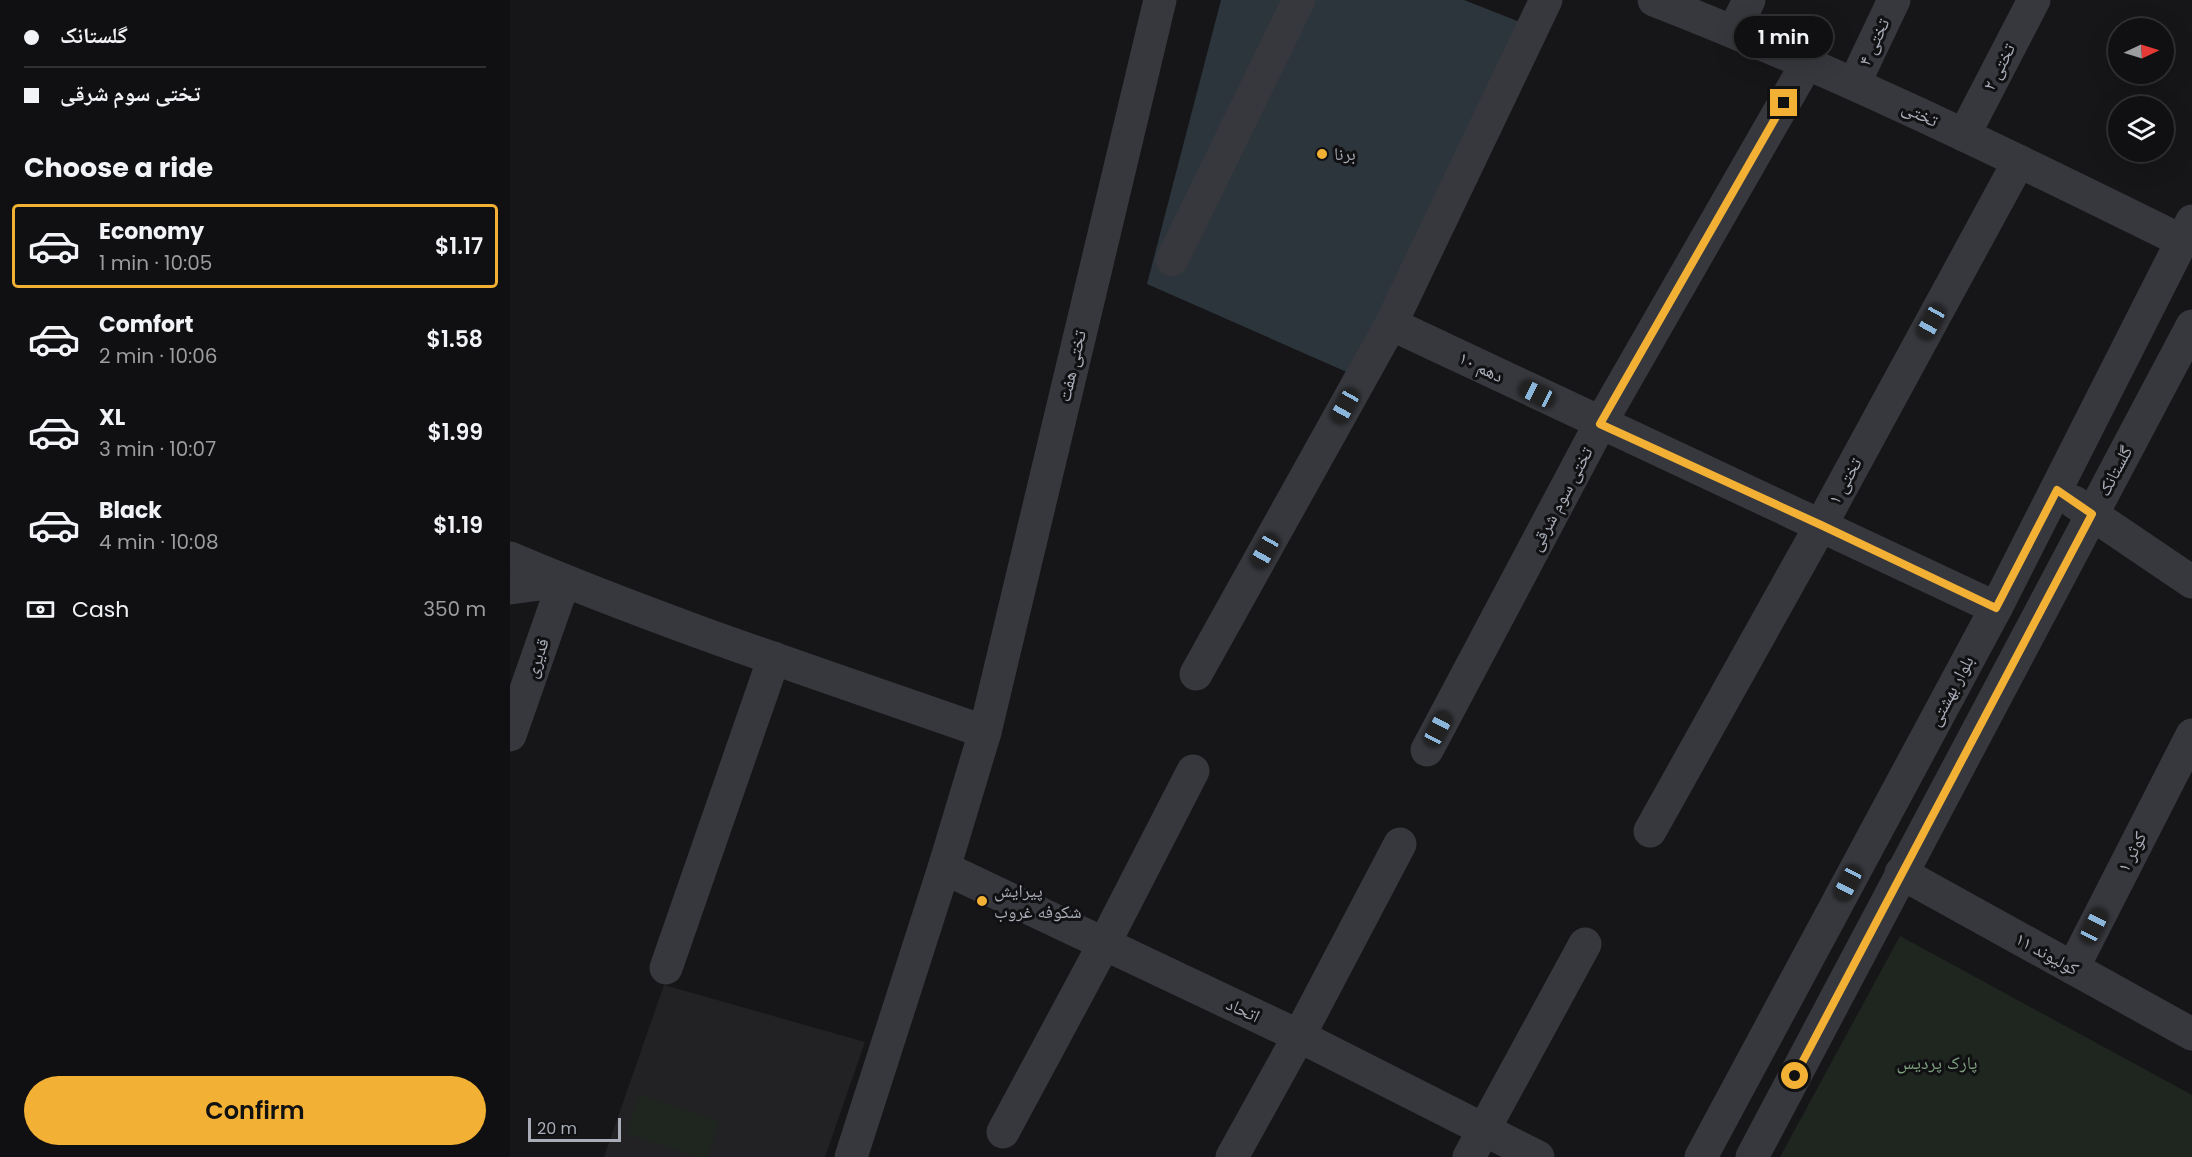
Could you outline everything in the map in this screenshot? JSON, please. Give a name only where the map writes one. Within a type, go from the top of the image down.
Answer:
[{"type":"street","name":"تختی هفت","points":[[851,1157],[985,732],[1160,0]]},
{"type":"street","points":[[1172,260],[1299,0]]},
{"type":"street","points":[[1196,675],[1391,324],[1546,0]]},
{"type":"street","name":"تختی","points":[[1654,0],[1734,31],[2019,161],[2187,231]]},
{"type":"street","points":[[1734,31],[1749,0]]},
{"type":"street","name":"تختی ۴","points":[[1854,84],[1894,0]]},
{"type":"street","name":"تختی ۲","points":[[1964,135],[2034,0]]},
{"type":"street","name":"تختی سوم شرقی","points":[[1427,750],[1600,424],[1807,63]]},
{"type":"street","name":"تختی ۱","points":[[1650,831],[1821,525],[2019,161]]},
{"type":"street","name":"بلوار بهشتی","points":[[1701,1157],[1996,608],[2187,231]]},
{"type":"street","name":"دهم ۱۰","points":[[1391,324],[1996,608]]},
{"type":"street","name":"گلستانک","points":[[1752,1157],[2192,326]]},
{"type":"street","points":[[2057,490],[2192,582]]},
{"type":"street","points":[[510,558],[564,581],[774,658],[985,732]]},
{"type":"street","points":[[510,588],[564,581]]},
{"type":"street","name":"قدیری","points":[[510,735],[564,581]]},
{"type":"street","points":[[666,968],[774,658]]},
{"type":"street","name":"کوثر ۱","points":[[2073,968],[2192,735]]},
{"type":"street","points":[[1003,1132],[1104,944],[1193,771]]},
{"type":"street","points":[[1232,1157],[1299,1036],[1400,844]]},
{"type":"street","name":"اتحاد","points":[[944,868],[1299,1036],[1476,1143],[1538,1157]]},
{"type":"street","name":"کولیوند ۱۱","points":[[1901,873],[2192,1034]]},
{"type":"street","points":[[1476,1143],[1585,944]]},
{"type":"shaded area","name":"برنا","points":[[1221,0],[1464,0],[1525,24],[1358,377],[1147,284]]},
{"type":"shaded area","points":[[664,985],[865,1042],[825,1157],[604,1157]]},
{"type":"green space","name":"پارک پردیس","points":[[1900,936],[2192,1095],[2192,1157],[1780,1157]]},
{"type":"green space","points":[[639,1095],[719,1121],[708,1157],[697,1157],[627,1134]]},
{"type":"place","name":"برنا","points":[[1322,154]]},
{"type":"place","name":"پیرایش شکوفه غروب","points":[[982,901]]},
{"type":"route","points":[[1784,103],[1600,424],[1996,608],[2057,490],[2092,514],[1795,1076]]}]
